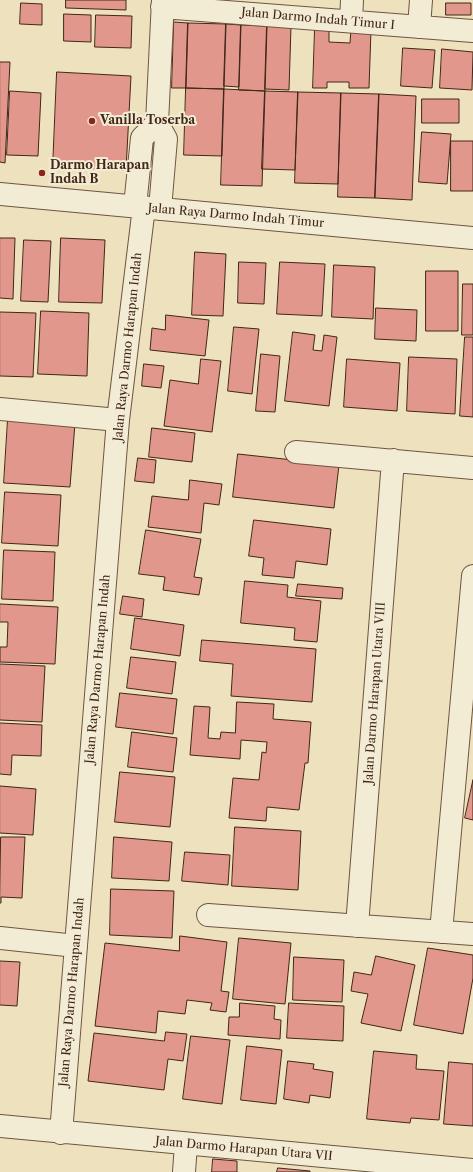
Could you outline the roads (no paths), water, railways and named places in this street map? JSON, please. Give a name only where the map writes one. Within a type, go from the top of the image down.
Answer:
[{"type":"street","points":[[419,27],[421,0]]},
{"type":"street","name":"Jalan Darmo Indah Timur I","points":[[163,3],[352,10],[419,27],[473,31]]},
{"type":"street","name":"Jalan Raya Darmo Harapan Indah","points":[[61,1133],[118,420],[146,207],[142,138],[157,123],[163,3]]},
{"type":"street","name":"Jalan Raya Darmo Indah Timur","points":[[0,194],[473,238]]},
{"type":"street","points":[[0,409],[118,420]]},
{"type":"street","points":[[296,452],[473,468]]},
{"type":"street","name":"Jalan Darmo Harapan Utara VIII","points":[[357,926],[393,460]]},
{"type":"street","points":[[441,932],[473,576]]},
{"type":"street","points":[[208,915],[473,934]]},
{"type":"street","points":[[0,938],[76,946]]},
{"type":"street","name":"Jalan Darmo Harapan Utara VII","points":[[5,1131],[61,1133],[473,1170]]},
{"type":"street","points":[[184,1172],[186,1144]]},
{"type":"place","name":"Vanilla Toserba","points":[[92,121]]},
{"type":"place","name":"Darmo Harapan Indah B","points":[[42,173]]}]
